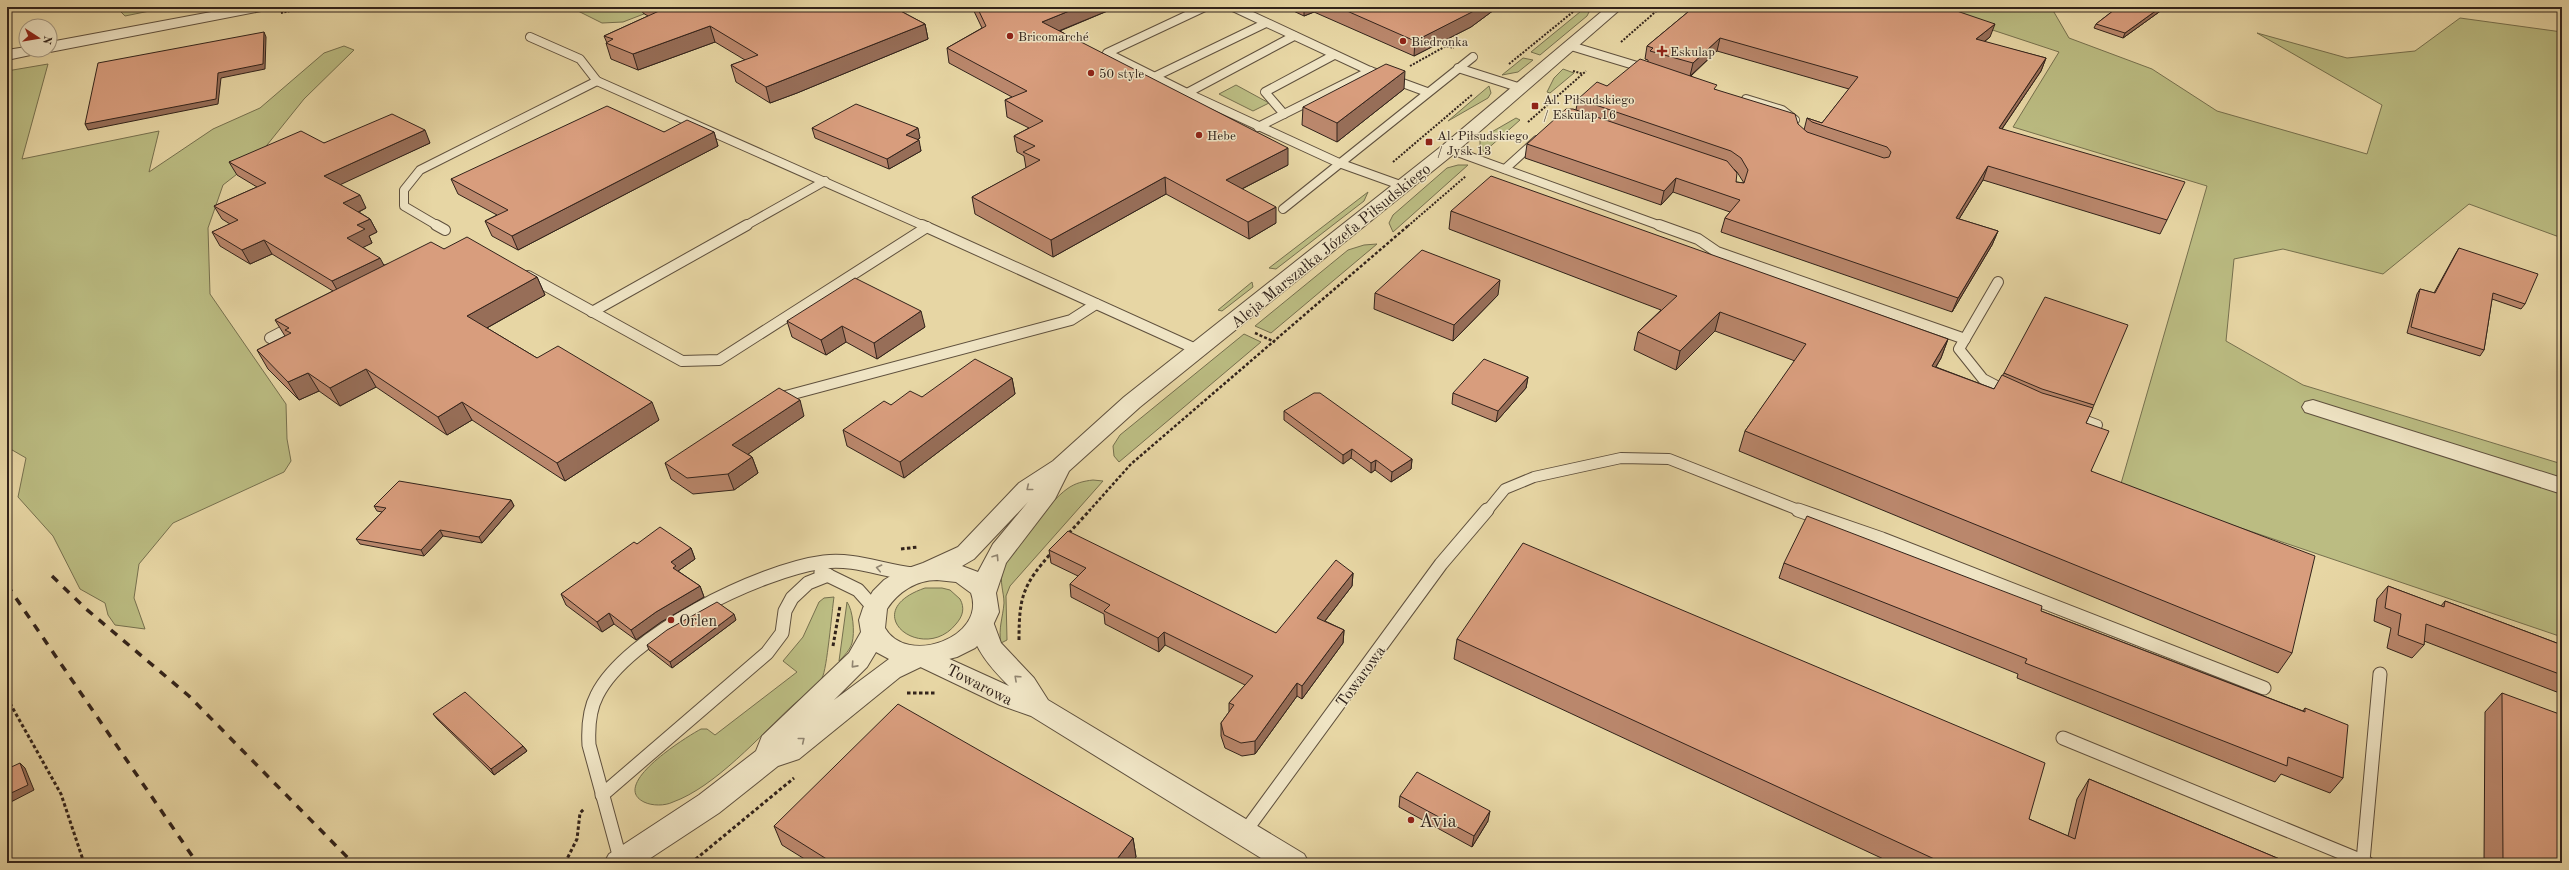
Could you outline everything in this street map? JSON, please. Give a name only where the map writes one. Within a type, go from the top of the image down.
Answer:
[{"type":"street","points":[[58,45],[261,7]]},
{"type":"street","name":"Aleja Marszałka Józefa Piłsudskiego","points":[[768,758],[772,744],[858,660],[874,620],[889,589],[966,553],[1027,489],[1061,466],[1132,402],[1449,149],[1616,7]]},
{"type":"street","points":[[7,54],[18,52]]},
{"type":"street","points":[[2313,407],[2562,486]]},
{"type":"street","name":"Aleja Marszałka Józefa Piłsudskiego","points":[[620,862],[708,804],[768,758],[789,751],[872,683],[891,670],[920,656],[952,649],[972,636],[982,623],[987,605],[984,593],[990,569],[996,556],[1047,493],[1061,466]]},
{"type":"street","points":[[923,572],[958,573],[976,582],[984,593]]},
{"type":"street","name":"Aleja Marszałka Józefa Piłsudskiego","points":[[874,620],[880,642],[888,649],[897,653],[920,656]]},
{"type":"street","name":"Towarowa","points":[[982,623],[985,638],[996,659],[1033,694],[1039,708]]},
{"type":"street","name":"Towarowa","points":[[920,656],[971,678],[1018,703],[1039,708],[1294,863]]},
{"type":"lane","points":[[1205,7],[1108,53],[1258,127],[1339,163],[1403,186]]},
{"type":"lane","points":[[1233,7],[1370,71],[1427,92]]},
{"type":"lane","points":[[1154,76],[1266,23]]},
{"type":"lane","points":[[1187,93],[1294,36]]},
{"type":"lane","points":[[530,37],[580,59],[597,81],[927,227],[1198,350]]},
{"type":"lane","points":[[1571,46],[1652,71]]},
{"type":"lane","points":[[1284,114],[1265,92],[1334,55]]},
{"type":"lane","points":[[1283,209],[1427,92],[1473,57]]},
{"type":"lane","points":[[1458,68],[1521,88]]},
{"type":"lane","points":[[1258,127],[1370,71]]},
{"type":"lane","points":[[445,230],[404,206],[402,196],[406,184],[420,170],[597,81]]},
{"type":"lane","points":[[1737,96],[1789,113],[1795,119],[1796,127]]},
{"type":"lane","points":[[1505,169],[1545,133]]},
{"type":"lane","points":[[1449,149],[1698,239],[1717,252],[1965,339]]},
{"type":"lane","points":[[592,312],[824,181]]},
{"type":"lane","points":[[519,271],[682,361],[704,362],[719,360],[927,227]]},
{"type":"lane","points":[[1998,282],[1959,349],[1967,362],[1983,379],[2016,395]]},
{"type":"lane","points":[[782,397],[1071,320],[1096,304]]},
{"type":"lane","points":[[270,338],[305,320]]},
{"type":"lane","points":[[2060,411],[2097,425]]},
{"type":"lane","name":"Towarowa","points":[[1244,834],[1441,564],[1505,489],[1534,477],[1621,458],[1669,459],[1815,516],[1882,538],[2264,688]]},
{"type":"lane","points":[[620,862],[602,795],[588,734],[598,693],[616,670],[638,650],[709,602],[753,582],[823,562],[844,562],[923,572]]},
{"type":"lane","points":[[806,566],[858,590],[869,600],[874,620]]},
{"type":"lane","points":[[602,795],[767,653],[781,634],[785,612],[792,598],[802,586],[816,577],[828,575]]},
{"type":"lane","points":[[2063,738],[2365,862],[2380,674]]},
{"type":"path","points":[[1410,66],[1446,46],[1460,50]]},
{"type":"path","points":[[1503,61],[1510,63]]},
{"type":"path","points":[[1068,535],[1131,464],[1275,342]]},
{"type":"path","points":[[996,659],[1019,646],[1019,602],[1023,587],[1057,546]]},
{"type":"path","points":[[7,698],[61,794],[84,863]]},
{"type":"path","points":[[565,863],[580,830],[580,813],[602,795]]},
{"type":"path","points":[[691,863],[700,856]]},
{"type":"green space","points":[[116,7],[169,7],[125,16]]},
{"type":"green space","points":[[570,7],[662,7],[623,22],[602,23]]},
{"type":"green space","points":[[1586,7],[1589,12],[1587,16],[1540,55],[1531,52]]},
{"type":"green space","points":[[1923,7],[2051,7],[2069,38],[2152,69],[2217,111],[2367,154],[2382,105],[2257,33],[2347,58],[2415,51],[2460,18],[2562,32],[2562,238],[2469,204],[2383,274],[2283,249],[2234,259],[2226,341],[2303,385],[2562,464],[2562,637],[2120,487],[2207,186],[2013,127],[2059,52]]},
{"type":"green space","points":[[344,46],[354,50],[304,99],[255,160],[223,185],[208,228],[210,294],[286,404],[287,439],[291,461],[284,472],[173,523],[139,564],[134,598],[145,629],[115,625],[108,615],[105,603],[80,589],[53,536],[18,497],[26,458],[7,447],[7,71],[48,64],[22,159],[159,131],[149,172],[213,129],[260,108],[324,53]]},
{"type":"green space","points":[[1523,58],[1533,60],[1518,72],[1502,75]]},
{"type":"green space","points":[[1563,69],[1574,73],[1550,93],[1547,92],[1554,78]]},
{"type":"green space","points":[[1236,85],[1269,103],[1253,111],[1219,94]]},
{"type":"green space","points":[[1489,86],[1491,93],[1488,98],[1448,121]]},
{"type":"green space","points":[[1516,118],[1520,120],[1484,152],[1480,147],[1480,140]]},
{"type":"green space","points":[[1458,165],[1468,165],[1393,232],[1389,223],[1393,215],[1447,168]]},
{"type":"green space","points":[[1368,192],[1364,201],[1276,269],[1269,268]]},
{"type":"green space","points":[[1377,244],[1271,333],[1255,326],[1348,250],[1364,245]]},
{"type":"green space","points":[[1252,282],[1253,287],[1222,311],[1218,310]]},
{"type":"green space","points":[[1244,334],[1261,342],[1119,462],[1114,456],[1113,446],[1120,435]]},
{"type":"green space","points":[[1093,480],[1103,481],[1010,586],[1006,596],[1007,640],[1001,643],[1000,628],[1004,603],[1001,579],[1007,562],[1032,526],[1060,495],[1073,485]]},
{"type":"green space","points":[[925,588],[942,588],[950,590],[960,599],[963,609],[962,615],[956,624],[942,635],[927,639],[913,637],[902,630],[895,621],[896,610],[905,598]]},
{"type":"green space","points":[[834,597],[826,664],[822,678],[816,685],[737,759],[705,785],[689,795],[670,803],[658,805],[644,802],[636,794],[636,785],[643,774],[654,762],[681,741],[701,729],[707,729],[715,735],[797,672],[783,661],[803,637],[819,602],[824,598]]},
{"type":"green space","points":[[847,602],[852,616],[853,639],[850,648],[839,661]]},
{"type":"building","points":[[654,7],[893,7],[925,24],[766,87],[731,65],[758,55],[710,26],[633,54],[606,43],[613,39],[604,36],[659,11]]},
{"type":"building","points":[[977,7],[1079,7],[1042,22],[1288,148],[1226,180],[1276,207],[1248,222],[1165,177],[1051,240],[972,197],[1040,160],[1023,152],[1035,146],[1014,136],[1043,121],[1005,100],[1027,91],[947,48],[986,26]]},
{"type":"building","points":[[1338,7],[1480,7],[1415,41]]},
{"type":"building","points":[[1694,7],[1945,7],[1995,24],[1976,39],[2046,58],[1999,128],[2185,182],[2167,220],[1988,166],[1956,218],[1998,231],[1958,298],[1725,218],[1740,200],[1676,178],[1664,191],[1527,144],[1566,109],[1573,109],[1727,161],[1737,173],[1736,182],[1744,183],[1748,170],[1741,158],[1731,151],[1578,99],[1597,82],[1607,86],[1640,59],[1717,85],[1714,89],[1795,114],[1798,124],[1807,132],[1884,158],[1889,157],[1891,152],[1887,147],[1812,122],[1807,118],[1822,123],[1858,77],[1720,38],[1693,63],[1650,51],[1653,48],[1647,46]]},
{"type":"building","points":[[2118,7],[2161,7],[2125,33],[2096,24]]},
{"type":"building","points":[[264,32],[263,64],[218,73],[216,99],[85,124],[98,63]]},
{"type":"building","points":[[1386,64],[1405,71],[1337,123],[1303,107]]},
{"type":"building","points":[[856,104],[918,128],[906,135],[919,140],[887,159],[812,128]]},
{"type":"building","points":[[607,106],[664,132],[687,120],[714,132],[512,236],[485,221],[508,210],[451,179]]},
{"type":"building","points":[[392,114],[425,130],[324,176],[360,195],[343,203],[370,219],[357,225],[365,229],[347,238],[380,258],[332,281],[264,240],[242,250],[212,232],[238,220],[214,206],[266,183],[229,162],[301,131],[324,143]]},
{"type":"building","points":[[1491,176],[1948,339],[1932,366],[1994,389],[2002,375],[2042,393],[2093,408],[2086,423],[2109,431],[2091,471],[2315,556],[2292,653],[1745,431],[1806,344],[1720,312],[1680,351],[1638,332],[1677,296],[1451,211]]},
{"type":"building","points":[[467,237],[537,277],[467,316],[537,358],[558,346],[652,402],[557,463],[462,402],[438,417],[366,369],[330,388],[308,373],[288,382],[257,350],[291,333],[285,330],[289,328],[275,320],[431,242],[444,249]]},
{"type":"building","points":[[2459,248],[2538,274],[2525,304],[2493,293],[2484,350],[2411,327],[2420,289],[2435,293]]},
{"type":"building","points":[[1422,250],[1500,280],[1454,325],[1375,293]]},
{"type":"building","points":[[855,278],[921,311],[874,343],[842,326],[821,340],[787,321]]},
{"type":"building","points":[[2045,297],[2128,325],[2094,405],[2042,389],[2004,373]]},
{"type":"building","points":[[975,359],[1012,378],[900,462],[843,430],[884,401],[891,405],[910,391],[922,397]]},
{"type":"building","points":[[1484,359],[1528,377],[1498,411],[1453,393]]},
{"type":"building","points":[[779,388],[800,400],[732,445],[752,457],[728,474],[687,478],[665,463]]},
{"type":"building","points":[[1314,393],[1320,393],[1412,459],[1392,472],[1376,460],[1371,463],[1352,449],[1343,455],[1284,411]]},
{"type":"building","points":[[399,481],[511,500],[479,537],[440,530],[421,550],[356,539],[386,508],[374,506]]},
{"type":"building","points":[[1807,516],[2042,606],[2041,611],[2305,712],[2305,708],[2348,725],[2343,778],[2288,757],[2287,766],[2025,663],[2027,659],[1784,563]]},
{"type":"building","points":[[660,527],[691,548],[671,562],[676,566],[673,568],[700,586],[656,612],[631,630],[609,613],[597,622],[561,594],[634,542],[637,544]]},
{"type":"building","points":[[1068,531],[1276,633],[1336,560],[1353,573],[1317,618],[1344,630],[1302,686],[1297,683],[1255,741],[1241,743],[1224,735],[1221,723],[1234,705],[1229,703],[1253,676],[1164,632],[1158,638],[1104,611],[1110,605],[1070,584],[1086,568],[1049,550]]},
{"type":"building","points":[[1523,543],[2045,763],[2029,819],[2075,839],[2089,779],[2289,863],[1943,863],[1457,639]]},
{"type":"building","points":[[2388,586],[2444,607],[2445,601],[2562,645],[2562,675],[2426,624],[2424,645],[2398,635],[2401,614],[2385,608]]},
{"type":"building","points":[[717,602],[734,614],[670,662],[647,645],[667,630]]},
{"type":"building","points":[[465,692],[523,746],[491,769],[433,714]]},
{"type":"building","points":[[2502,693],[2562,715],[2562,863],[2503,863]]},
{"type":"building","points":[[898,704],[1133,838],[1114,863],[833,863],[774,826]]},
{"type":"building","points":[[20,763],[28,785],[7,795],[7,769]]},
{"type":"building","points":[[1417,772],[1490,811],[1474,836],[1400,796]]},
{"type":"railway","points":[[52,576],[85,608],[189,696],[353,863]]},
{"type":"railway","points":[[7,585],[197,863]]},
{"type":"place","name":"Bricomarché","points":[[1010,36]]},
{"type":"place","name":"Biedronka","points":[[1403,41]]},
{"type":"place","name":"Eskulap","points":[[1662,51]]},
{"type":"place","name":"50 style","points":[[1091,73]]},
{"type":"place","name":"Al. Piłsudskiego / Eskulap 16","points":[[1535,106]]},
{"type":"place","name":"Hebe","points":[[1199,135]]},
{"type":"place","name":"Al. Piłsudskiego / Jysk 13","points":[[1429,142]]},
{"type":"place","name":"Orlen","points":[[671,620]]},
{"type":"place","name":"Avia","points":[[1411,820]]}]
